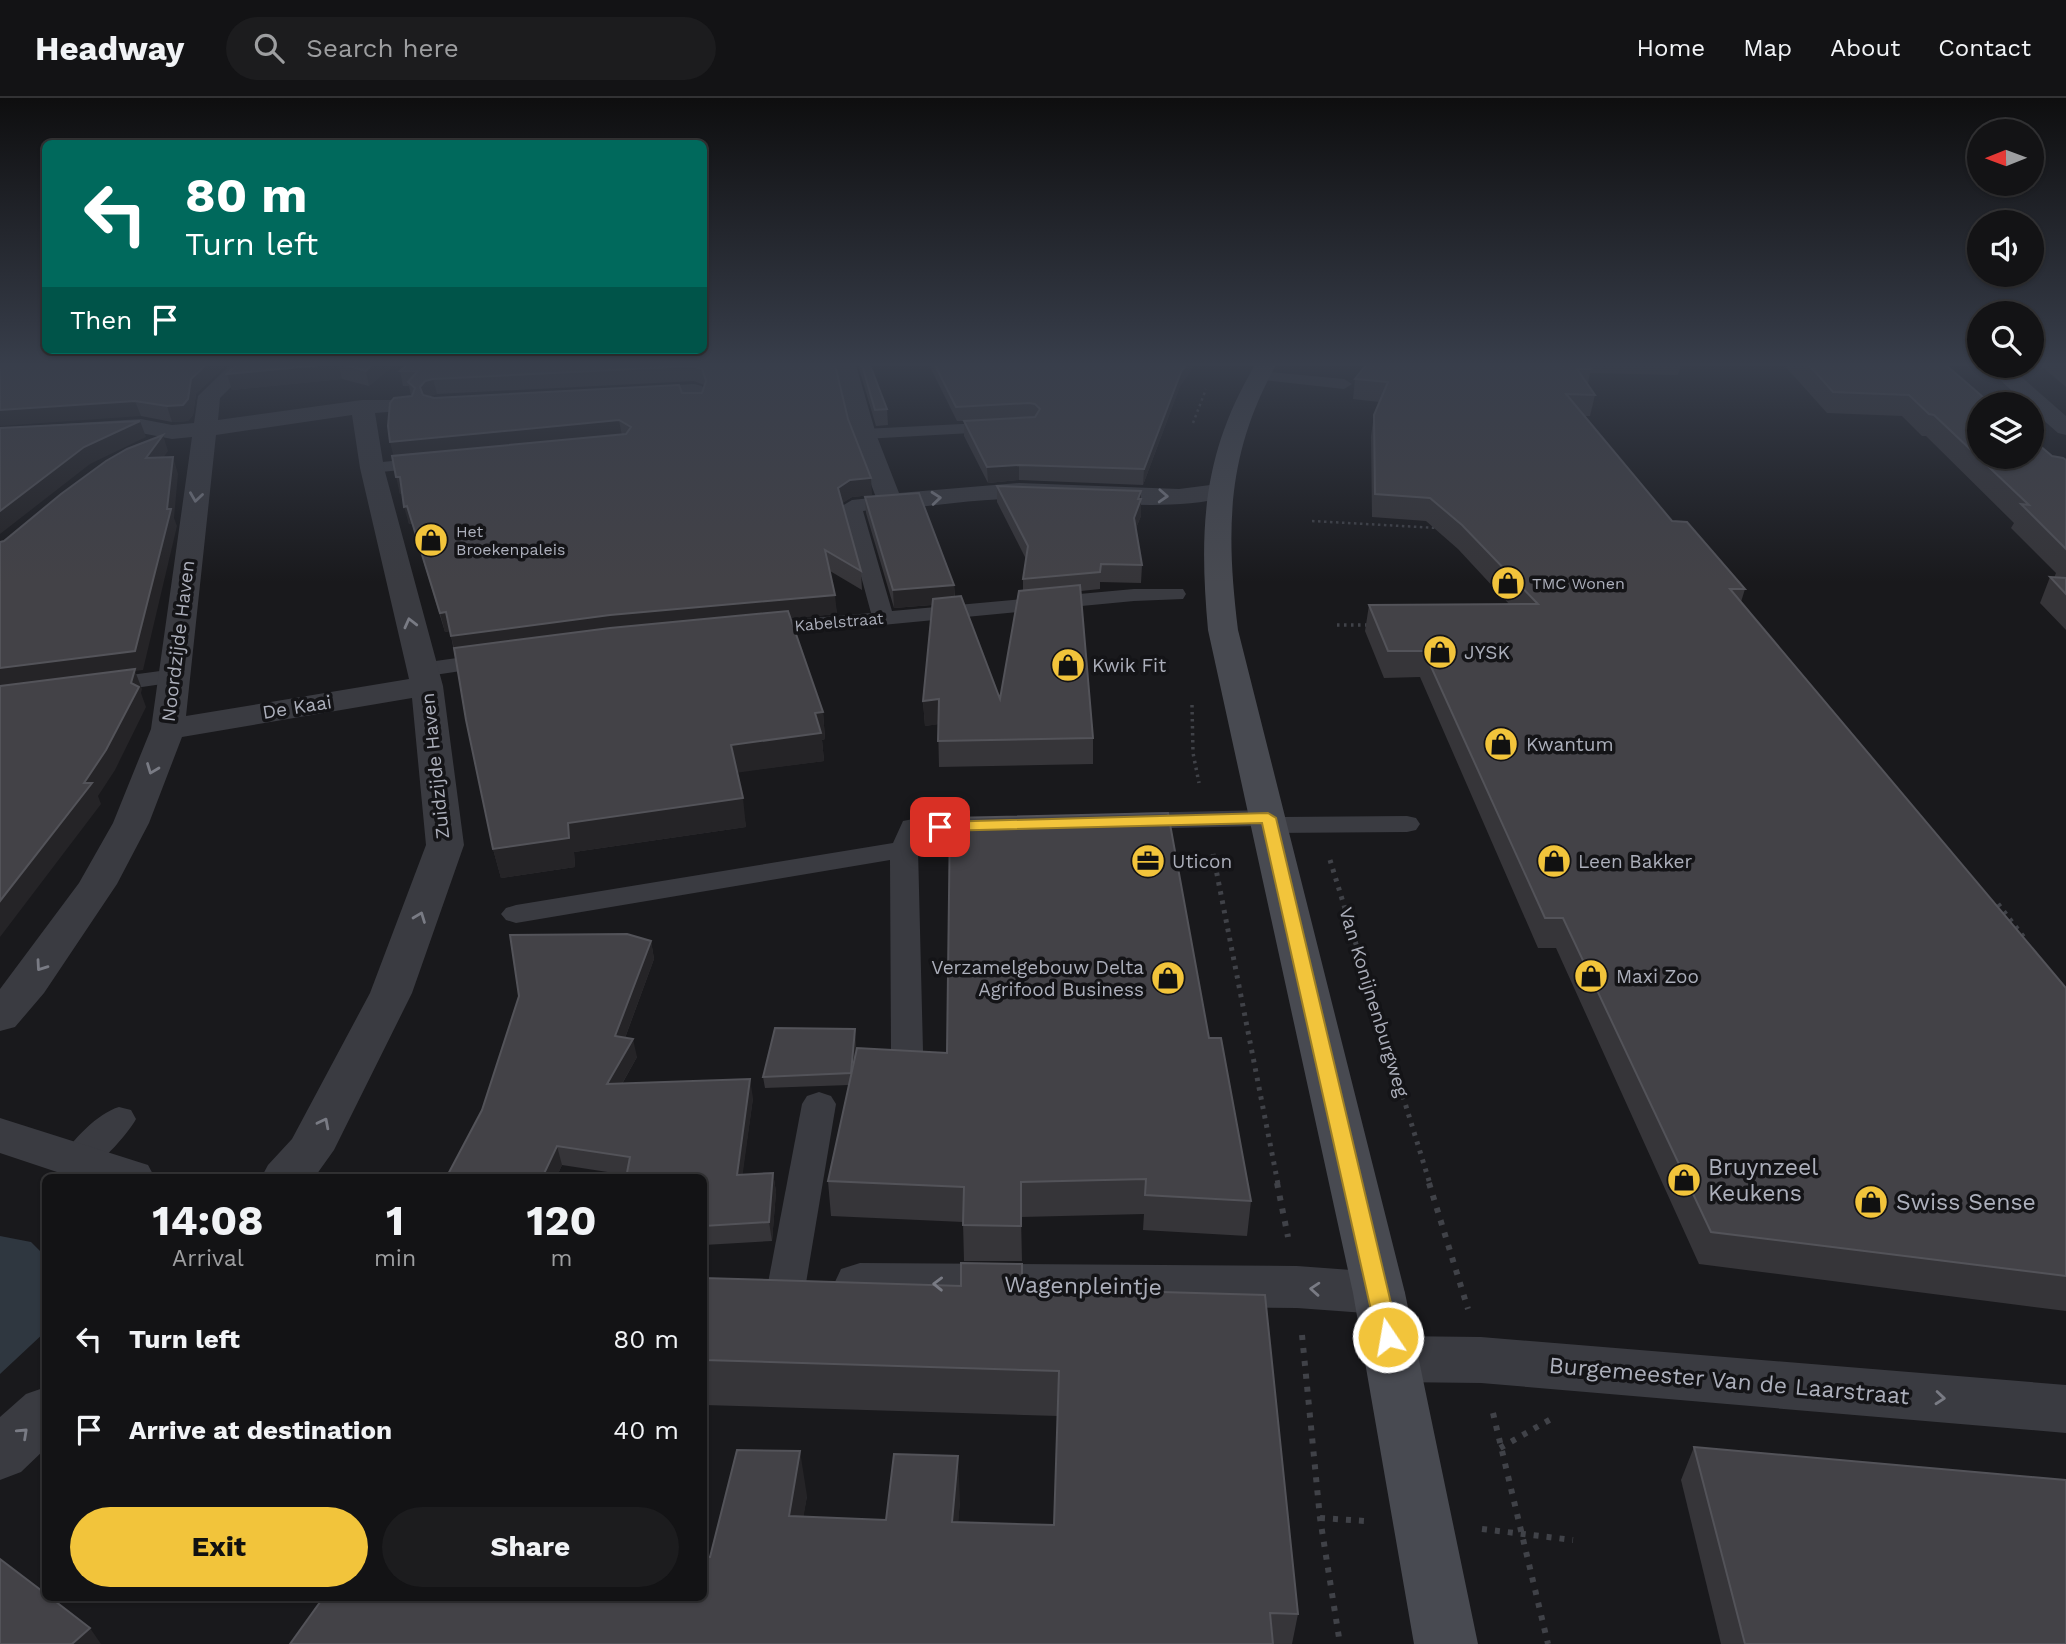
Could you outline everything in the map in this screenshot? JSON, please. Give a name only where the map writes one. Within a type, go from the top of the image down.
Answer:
[{"type":"main road","points":[[1229,437],[1199,494],[1216,571],[1223,630],[1379,1293],[1446,1644]]},
{"type":"street","points":[[131,452],[179,437]]},
{"type":"street","name":"Noordzijde Haven","points":[[0,1017],[29,983],[98,884],[131,823],[167,729],[204,437]]},
{"type":"street","name":"Zuidzijde Haven","points":[[289,1174],[310,1150],[391,993],[445,845],[424,678],[372,468],[367,437]]},
{"type":"street","points":[[864,437],[889,502],[1019,491],[1199,494]]},
{"type":"street","name":"De Kaai","points":[[167,729],[424,678]]},
{"type":"street","points":[[0,1135],[79,1158],[121,1174]]},
{"type":"street","name":"Wagenpleintje","points":[[766,1283],[1297,1287],[1379,1293]]},
{"type":"street","name":"Burgemeester Van de Laarstraat","points":[[1392,1359],[1481,1360],[2066,1409]]},
{"type":"street","points":[[0,1454],[42,1415]]},
{"type":"lane","points":[[372,468],[456,460]]},
{"type":"lane","points":[[883,618],[852,506],[889,502]]},
{"type":"lane","name":"Kabelstraat","points":[[735,632],[1134,595],[1175,594]]},
{"type":"lane","points":[[424,678],[518,657]]},
{"type":"lane","points":[[82,688],[174,676]]},
{"type":"lane","points":[[1108,822],[1206,820],[1319,825],[1407,824]]},
{"type":"lane","points":[[907,1051],[904,849],[913,827],[1011,825]]},
{"type":"lane","points":[[516,914],[904,849]]},
{"type":"lane","points":[[766,1283],[819,1104]]},
{"type":"lane","points":[[79,1158],[119,1119]]},
{"type":"path","points":[[1197,437],[1199,494]]},
{"type":"path","points":[[1312,521],[1436,527]]},
{"type":"path","points":[[1337,625],[1379,625]]},
{"type":"path","points":[[1192,702],[1193,753],[1297,1287],[1320,1518],[1340,1644]]},
{"type":"path","name":"Van Konijnenburgweg","points":[[1319,825],[1468,1308],[1548,1644]]},
{"type":"path","points":[[1998,904],[2028,944]]},
{"type":"shaded area","points":[[0,1236],[31,1242],[42,1253],[42,1335],[0,1374]]},
{"type":"building","points":[[0,437],[105,437],[84,447],[0,511]]},
{"type":"building","points":[[161,437],[146,458],[173,457],[167,509],[171,509],[135,651],[0,668],[0,542],[106,461],[127,449]]},
{"type":"building","points":[[389,437],[441,437],[390,442]]},
{"type":"building","points":[[593,437],[855,437],[871,478],[850,480],[838,488],[861,571],[825,550],[835,595],[610,615],[451,636],[446,612],[440,613],[407,506],[404,507],[400,477],[396,477],[392,456]]},
{"type":"building","points":[[972,437],[1156,437],[1144,469],[1019,465],[987,467]]},
{"type":"building","points":[[1374,437],[1602,437],[1672,521],[1687,522],[1745,589],[1730,589],[2066,988],[2066,1276],[1711,1232],[1563,918],[1545,918],[1424,651],[1388,651],[1369,605],[1538,604],[1462,525],[1430,498],[1375,494]]},
{"type":"building","points":[[1957,437],[1967,437],[1967,446]]},
{"type":"building","points":[[2044,449],[2052,456],[2066,460],[2066,549],[2021,504],[2029,505],[1991,469],[2044,469]]},
{"type":"building","points":[[997,486],[1141,491],[1134,518],[1142,565],[1101,564],[1100,572],[1023,579],[1028,546]]},
{"type":"building","points":[[919,493],[954,585],[893,590],[865,497]]},
{"type":"building","points":[[2050,577],[2066,578],[2066,594]]},
{"type":"building","points":[[1080,585],[1093,738],[938,741],[939,699],[923,701],[933,599],[961,596],[1000,699],[1019,591]]},
{"type":"building","points":[[788,611],[823,712],[815,713],[821,733],[731,745],[743,798],[568,823],[569,838],[493,849],[454,648],[610,628]]},
{"type":"building","points":[[135,669],[131,683],[139,687],[106,750],[84,783],[92,783],[0,901],[0,686]]},
{"type":"building","points":[[1168,813],[1209,1038],[1221,1038],[1251,1201],[1145,1195],[1146,1179],[1021,1182],[1021,1226],[963,1225],[964,1187],[828,1181],[857,1048],[947,1053],[950,818]]},
{"type":"building","points":[[627,934],[651,941],[615,1036],[633,1039],[607,1084],[750,1079],[737,1175],[773,1173],[769,1222],[707,1226],[707,1174],[627,1174],[630,1157],[557,1146],[544,1174],[448,1174],[482,1110],[519,996],[510,935]]},
{"type":"building","points":[[775,1028],[855,1029],[851,1073],[763,1077]]},
{"type":"building","points":[[961,1263],[1022,1264],[1022,1288],[1265,1295],[1298,1614],[1270,1613],[1273,1644],[290,1644],[321,1601],[707,1601],[707,1557],[710,1557],[737,1450],[800,1451],[789,1516],[886,1520],[894,1454],[958,1456],[952,1522],[1054,1525],[1059,1371],[707,1360],[707,1278],[961,1286]]},
{"type":"building","points":[[1694,1447],[2066,1480],[2066,1644],[1745,1644]]},
{"type":"building","points":[[0,1559],[42,1591],[42,1601],[55,1601],[90,1628],[72,1644],[0,1644]]},
{"type":"place","name":"Het Broekenpaleis","points":[[431,540]]},
{"type":"place","name":"TMC Wonen","points":[[1508,583]]},
{"type":"place","name":"JYSK","points":[[1440,652]]},
{"type":"place","name":"Kwik Fit","points":[[1068,665]]},
{"type":"place","name":"Kwantum","points":[[1501,744]]},
{"type":"place","name":"Uticon","points":[[1148,861]]},
{"type":"place","name":"Leen Bakker","points":[[1554,861]]},
{"type":"place","name":"Maxi Zoo","points":[[1591,976]]},
{"type":"place","name":"Verzamelgebouw Delta Agrifood Business","points":[[1168,978]]},
{"type":"place","name":"Bruynzeel Keukens","points":[[1684,1180]]},
{"type":"place","name":"Swiss Sense","points":[[1871,1202]]},
{"type":"route","points":[[940,827],[1268,818],[1388,1337]]}]
